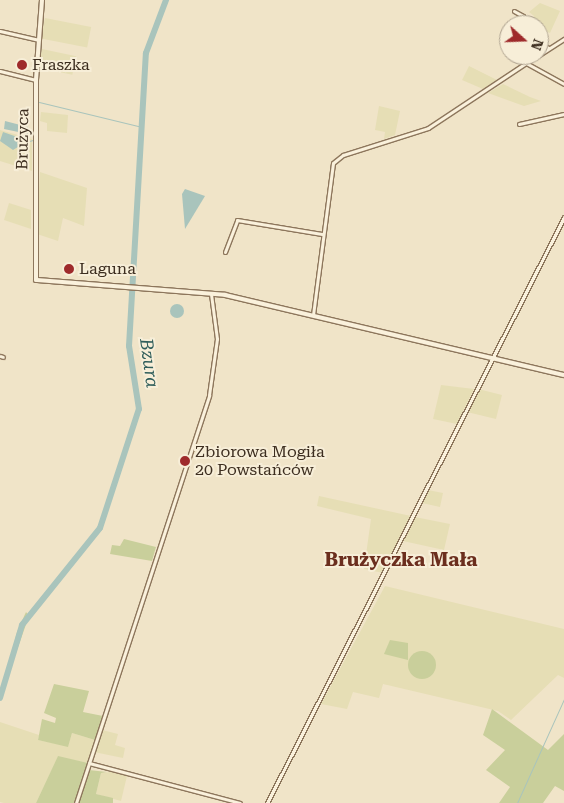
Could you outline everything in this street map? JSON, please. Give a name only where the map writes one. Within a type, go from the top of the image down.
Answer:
[{"type":"street","name":"Brużyca","points":[[42,0],[36,80],[35,279],[128,288],[211,293]]},
{"type":"street","points":[[514,11],[521,15]]},
{"type":"street","points":[[0,31],[38,40]]},
{"type":"street","points":[[550,48],[564,39]]},
{"type":"street","points":[[313,316],[328,175],[339,157],[428,128],[523,65]]},
{"type":"street","points":[[530,65],[564,84]]},
{"type":"street","points":[[0,71],[36,80]]},
{"type":"street","points":[[519,124],[564,114]]},
{"type":"street","points":[[267,803],[564,218]]},
{"type":"street","points":[[225,252],[237,220],[322,234]]},
{"type":"street","points":[[76,803],[209,395],[217,339],[211,293],[564,375]]},
{"type":"street","points":[[89,763],[240,803]]},
{"type":"shaded area","points":[[540,3],[560,11],[550,33],[549,15],[533,15],[529,12]]},
{"type":"shaded area","points":[[45,18],[91,27],[87,48],[41,39]]},
{"type":"shaded area","points":[[42,49],[76,56],[72,75],[38,68]]},
{"type":"shaded area","points":[[469,66],[497,80],[483,89],[462,80]]},
{"type":"shaded area","points":[[503,84],[541,101],[524,106],[488,93]]},
{"type":"shaded area","points":[[379,106],[400,111],[395,135],[384,139],[385,132],[375,130]]},
{"type":"shaded area","points":[[41,112],[68,115],[67,133],[47,131],[47,123],[40,121]]},
{"type":"shaded area","points":[[0,130],[32,139],[32,171],[0,161]]},
{"type":"shaded area","points":[[40,172],[87,188],[84,226],[63,218],[58,241],[37,234]]},
{"type":"shaded area","points":[[9,203],[31,210],[31,229],[4,220]]},
{"type":"shaded area","points":[[441,385],[474,389],[457,424],[433,419]]},
{"type":"shaded area","points":[[478,389],[502,395],[496,419],[467,412]]},
{"type":"shaded area","points":[[428,490],[443,493],[440,507],[422,503]]},
{"type":"shaded area","points":[[319,496],[411,516],[383,573],[364,569],[371,519],[317,506]]},
{"type":"shaded area","points":[[415,517],[450,524],[444,550],[403,541]]},
{"type":"shaded area","points":[[385,586],[564,629],[564,678],[558,675],[511,720],[498,711],[383,684],[379,698],[353,692],[347,709],[321,704]]},
{"type":"shaded area","points":[[0,722],[39,735],[38,740],[68,746],[72,733],[95,740],[88,763],[58,757],[36,803],[0,802]]},
{"type":"shaded area","points":[[102,730],[118,734],[115,745],[125,748],[123,758],[94,752]]},
{"type":"shaded area","points":[[111,772],[127,776],[121,801],[96,794],[101,773]]},
{"type":"green space","points":[[124,539],[156,547],[152,561],[110,554],[112,545],[120,546]]},
{"type":"green space","points":[[26,612],[29,616],[0,698],[17,632]]},
{"type":"green space","points":[[390,640],[408,643],[408,660],[384,654]]},
{"type":"green space","points":[[422,651],[432,655],[436,665],[432,675],[422,679],[412,675],[408,665],[412,655]]},
{"type":"green space","points":[[54,684],[89,691],[83,712],[103,716],[95,740],[72,733],[68,747],[38,740],[42,719],[55,723],[56,718],[44,713]]},
{"type":"green space","points":[[492,709],[548,750],[564,734],[564,791],[555,786],[543,803],[499,803],[510,787],[486,770],[505,750],[483,735]]},
{"type":"green space","points":[[58,756],[88,763],[89,770],[107,772],[101,773],[96,794],[113,798],[113,803],[36,803]]},
{"type":"water","points":[[5,121],[28,127],[28,134],[4,129]]},
{"type":"water","points":[[3,132],[26,140],[26,142],[13,150],[0,141]]},
{"type":"water","points":[[185,189],[205,196],[185,229],[182,194]]},
{"type":"water","points":[[174,304],[180,304],[184,311],[180,318],[174,318],[170,314],[170,308]]},
{"type":"waterway","name":"Bzura","points":[[0,698],[22,625],[100,528],[139,409],[129,346],[146,53],[166,0]]},
{"type":"waterway","points":[[33,112],[34,102]]},
{"type":"waterway","points":[[39,102],[142,127]]},
{"type":"waterway","points":[[26,142],[33,140],[33,124]]},
{"type":"waterway","points":[[517,803],[564,699]]},
{"type":"place","name":"Fraszka","points":[[22,65]]},
{"type":"place","name":"Laguna","points":[[69,269]]},
{"type":"place","name":"Zbiorowa Mogiła 20 Powstańców","points":[[185,461]]},
{"type":"district","name":"Brużyczka Mała","points":[[401,560]]}]
